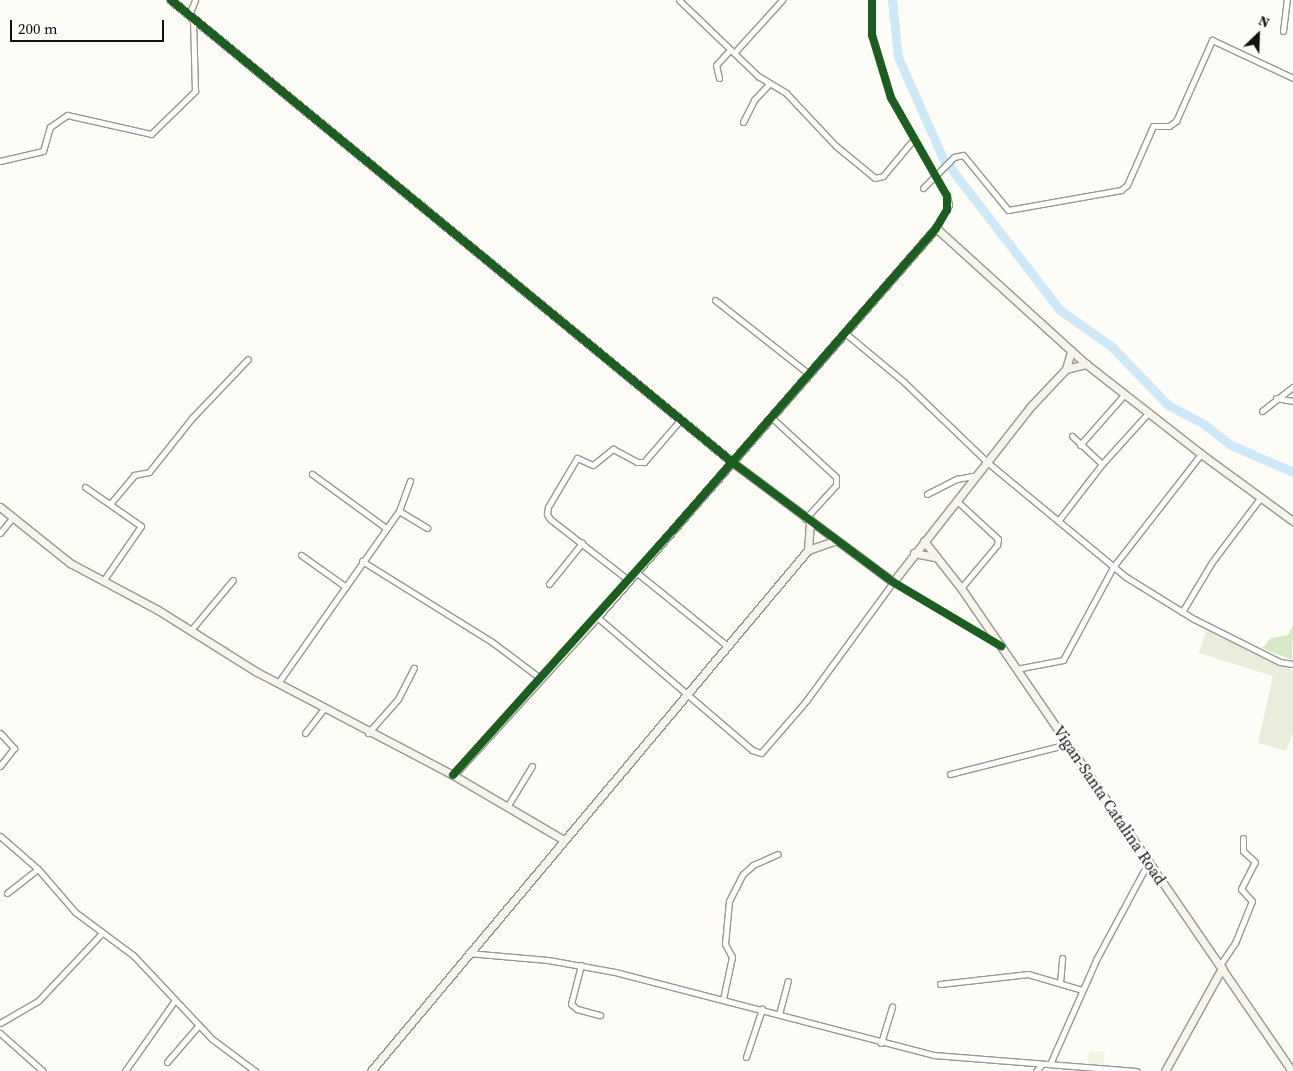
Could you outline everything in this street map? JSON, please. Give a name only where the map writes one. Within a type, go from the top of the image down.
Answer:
[{"type":"street","points":[[171,0],[732,462],[834,540],[893,582],[1001,646]]},
{"type":"street","points":[[0,161],[42,151],[50,127],[67,115],[151,134],[194,91],[191,16],[195,0]]},
{"type":"street","points":[[679,0],[732,52],[770,83],[786,93],[836,146],[875,178],[883,176],[913,140]]},
{"type":"street","points":[[719,78],[716,65],[732,52],[782,0]]},
{"type":"street","points":[[453,775],[597,617],[627,580],[772,417],[936,228],[949,205],[891,98],[872,35],[872,0]]},
{"type":"street","points":[[1283,30],[1287,0]]},
{"type":"street","points":[[923,188],[954,157],[963,155],[1011,210],[1114,193],[1127,185],[1153,126],[1169,126],[1176,121],[1212,40],[1293,78]]},
{"type":"street","points":[[743,122],[754,100],[770,83]]},
{"type":"street","points":[[936,228],[1086,364],[1124,395],[1150,412],[1201,454],[1293,521]]},
{"type":"street","points":[[715,300],[809,374]]},
{"type":"street","points":[[844,333],[904,382],[987,462],[1113,567],[1182,612],[1280,662],[1293,664]]},
{"type":"street","points":[[597,617],[752,750],[761,753],[806,701],[914,553],[958,502],[987,462],[1066,369],[1071,351]]},
{"type":"street","points":[[110,504],[134,474],[149,472],[192,418],[248,359]]},
{"type":"street","points":[[1066,369],[1086,364]]},
{"type":"street","points":[[1262,411],[1276,398],[1293,387]]},
{"type":"street","points":[[1080,445],[1124,395]]},
{"type":"street","points":[[1276,398],[1293,402]]},
{"type":"street","points":[[1058,521],[1102,464],[1150,412]]},
{"type":"street","points":[[772,417],[836,476],[836,485],[808,520],[808,550]]},
{"type":"street","points":[[627,580],[550,519],[547,512],[577,458],[593,465],[613,449],[637,462],[644,462],[681,419]]},
{"type":"street","points":[[1072,436],[1102,464]]},
{"type":"street","points":[[1016,668],[1063,660],[1113,567],[1201,454]]},
{"type":"street","points":[[312,474],[386,528]]},
{"type":"street","points":[[927,494],[957,479],[977,475]]},
{"type":"street","points":[[278,683],[399,511],[410,481]]},
{"type":"street","points":[[85,486],[141,526],[103,581]]},
{"type":"street","points":[[1182,612],[1212,562],[1261,497]]},
{"type":"street","points":[[958,502],[998,539],[997,545],[961,588]]},
{"type":"street","points":[[0,507],[57,554],[192,630],[324,709],[367,733],[453,775],[564,840]]},
{"type":"street","points":[[399,511],[427,528]]},
{"type":"street","points":[[0,533],[12,518]]},
{"type":"street","points":[[371,1071],[467,953],[808,550],[834,540]]},
{"type":"street","name":"Vigan-Santa Catalina Road","points":[[924,541],[961,588],[1292,1071]]},
{"type":"street","points":[[549,584],[582,543]]},
{"type":"street","points":[[914,553],[936,557]]},
{"type":"street","points":[[301,555],[346,587]]},
{"type":"street","points":[[362,561],[492,642],[540,678]]},
{"type":"street","points":[[636,572],[726,645]]},
{"type":"street","points":[[192,630],[233,580]]},
{"type":"street","points":[[367,733],[400,695],[414,668]]},
{"type":"street","points":[[305,733],[324,709]]},
{"type":"street","points":[[0,733],[14,748],[0,766]]},
{"type":"street","points":[[950,774],[1068,744]]},
{"type":"street","points":[[508,807],[532,766]]},
{"type":"street","points":[[0,836],[38,869],[75,912],[133,956],[198,1026],[255,1071]]},
{"type":"street","points":[[1165,1071],[1221,966],[1236,943],[1252,901],[1242,889],[1254,862],[1243,851],[1243,838]]},
{"type":"street","points":[[723,999],[732,957],[725,944],[729,901],[743,874],[759,861],[778,854]]},
{"type":"street","points":[[1050,1064],[1082,990],[1149,861]]},
{"type":"street","points":[[7,893],[38,869]]},
{"type":"street","points":[[0,1023],[38,1001],[102,933]]},
{"type":"street","points":[[467,953],[581,965],[762,1009],[881,1043],[950,1058],[1136,1071]]},
{"type":"street","points":[[1060,983],[1062,958]]},
{"type":"street","points":[[581,965],[571,1004],[577,1010],[600,1014]]},
{"type":"street","points":[[940,984],[1023,974],[1082,990]]},
{"type":"street","points":[[779,1014],[788,981]]},
{"type":"street","points":[[125,1071],[175,1000]]},
{"type":"street","points":[[881,1043],[892,1007]]},
{"type":"street","points":[[746,1058],[762,1009]]},
{"type":"street","points":[[168,1062],[198,1026]]},
{"type":"street","points":[[0,1032],[43,1071]]},
{"type":"street","points":[[1036,1071],[1042,1064]]},
{"type":"green space","points":[[1293,625],[1292,660],[1262,648],[1271,638],[1288,635]]},
{"type":"green space","points":[[1207,628],[1293,670],[1293,734],[1286,751],[1258,743],[1273,676],[1199,653]]},
{"type":"green space","points":[[1089,1051],[1105,1052],[1104,1066],[1088,1065]]},
{"type":"waterway","points":[[892,0],[898,57],[944,161]]},
{"type":"waterway","points":[[949,166],[1060,310],[1111,346],[1168,405],[1204,424],[1231,445],[1293,472]]},
{"type":"cycle path","points":[[171,0],[732,462],[893,582],[1001,646]]},
{"type":"cycle path","points":[[453,775],[673,530],[936,228],[947,210],[947,196],[891,98],[872,35],[872,0]]}]
